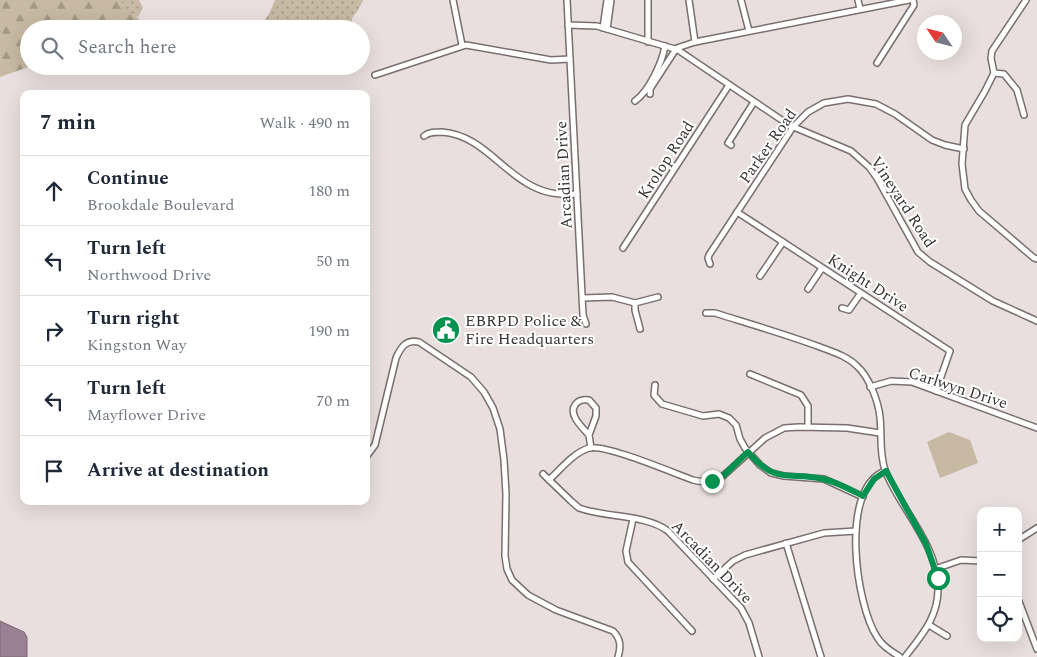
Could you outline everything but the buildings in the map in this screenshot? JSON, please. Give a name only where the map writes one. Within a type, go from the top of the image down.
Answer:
[{"type":"street","points":[[453,0],[462,45]]},
{"type":"street","name":"Arcadian Drive","points":[[567,0],[583,315],[586,324]]},
{"type":"street","points":[[605,28],[607,0]]},
{"type":"street","points":[[605,28],[612,0]]},
{"type":"street","points":[[648,0],[648,42]]},
{"type":"street","points":[[689,0],[695,42]]},
{"type":"street","points":[[741,0],[748,31]]},
{"type":"street","points":[[858,0],[860,10]]},
{"type":"street","points":[[650,94],[650,89],[675,49],[695,42],[909,0]]},
{"type":"street","points":[[877,63],[914,5],[913,0]]},
{"type":"street","points":[[1026,0],[992,52],[991,58],[994,73],[985,92],[965,124],[964,180],[965,189],[979,211],[1037,259]]},
{"type":"street","name":"Vineyard Road","points":[[568,25],[590,25],[605,28],[675,49],[793,127],[851,151],[869,167],[877,178],[918,252],[930,262],[993,301],[1037,321]]},
{"type":"street","points":[[375,75],[462,45],[477,46],[551,60],[570,59]]},
{"type":"street","points":[[635,101],[642,95],[656,72],[665,46]]},
{"type":"street","points":[[994,73],[1004,74],[1017,90],[1024,115]]},
{"type":"street","name":"Krolop Road","points":[[623,248],[729,85]]},
{"type":"street","name":"Parker Road","points":[[710,264],[709,255],[793,127],[808,112],[818,106],[840,99],[857,99],[876,104],[886,108],[923,135],[936,142],[964,149]]},
{"type":"street","points":[[731,145],[728,142],[754,102]]},
{"type":"street","points":[[424,136],[428,133],[437,132],[462,136],[478,144],[523,181],[534,187],[556,194],[577,194]]},
{"type":"street","name":"Knight Drive","points":[[737,212],[950,351],[936,391]]},
{"type":"street","points":[[760,276],[783,242]]},
{"type":"street","points":[[808,289],[822,268]]},
{"type":"street","points":[[842,308],[849,310],[861,293]]},
{"type":"street","points":[[583,298],[612,297],[635,303],[658,297]]},
{"type":"street","points":[[635,303],[640,329]]},
{"type":"street","points":[[706,313],[712,312],[801,340],[841,355],[860,369],[870,387],[879,411],[881,450],[886,471],[926,544],[938,578],[938,596],[934,613],[928,625],[905,657]]},
{"type":"street","points":[[370,452],[375,445],[394,366],[403,345],[409,342],[419,342],[471,377],[489,399],[501,436],[506,494],[505,556],[510,577],[520,588],[536,600],[562,613],[614,631],[620,641],[618,657]]},
{"type":"street","points":[[750,374],[802,395],[808,406],[808,427]]},
{"type":"street","name":"Carlwyn Drive","points":[[870,387],[891,381],[905,381],[1037,428]]},
{"type":"street","points":[[655,385],[654,395],[662,404],[703,416],[719,414],[729,418],[736,426],[741,441],[748,452],[763,468],[784,476],[824,479],[863,496]]},
{"type":"street","points":[[589,435],[575,418],[573,412],[575,404],[582,399],[592,402],[596,408],[596,416],[589,435],[591,448]]},
{"type":"street","points":[[550,480],[575,456],[591,448],[610,450],[700,482],[719,478],[748,452],[775,432],[789,427],[847,428],[880,433]]},
{"type":"street","points":[[886,471],[874,479],[863,496],[858,510],[856,557],[859,578],[875,635],[881,643],[900,657]]},
{"type":"street","name":"Arcadian Drive","points":[[543,474],[579,508],[651,523],[664,528],[744,612],[759,657]]},
{"type":"street","points":[[633,519],[626,551],[628,562],[692,631]]},
{"type":"street","points":[[1022,537],[1037,528]]},
{"type":"street","points":[[713,579],[737,558],[753,552],[830,532],[856,532]]},
{"type":"street","points":[[786,543],[821,657]]},
{"type":"street","points":[[935,569],[961,560],[977,562]]},
{"type":"street","points":[[1022,614],[1037,649]]},
{"type":"street","points":[[928,625],[947,636]]},
{"type":"green space","points":[[0,0],[121,0],[127,13],[140,20],[20,20],[20,70],[0,77]]},
{"type":"green space","points":[[121,0],[139,0],[143,8],[138,17],[127,14]]},
{"type":"green space","points":[[275,0],[363,0],[352,20],[265,20]]},
{"type":"green space","points":[[949,432],[970,440],[978,463],[940,478],[927,442]]},
{"type":"shaded area","points":[[0,621],[24,632],[27,637],[27,657],[0,657]]},
{"type":"place","name":"EBRPD Police & Fire Headquarters","points":[[446,330]]},
{"type":"route","points":[[712,481],[723,476],[748,452],[763,468],[771,473],[784,476],[824,479],[863,496],[874,479],[883,471],[886,471],[926,544],[938,578]]}]
